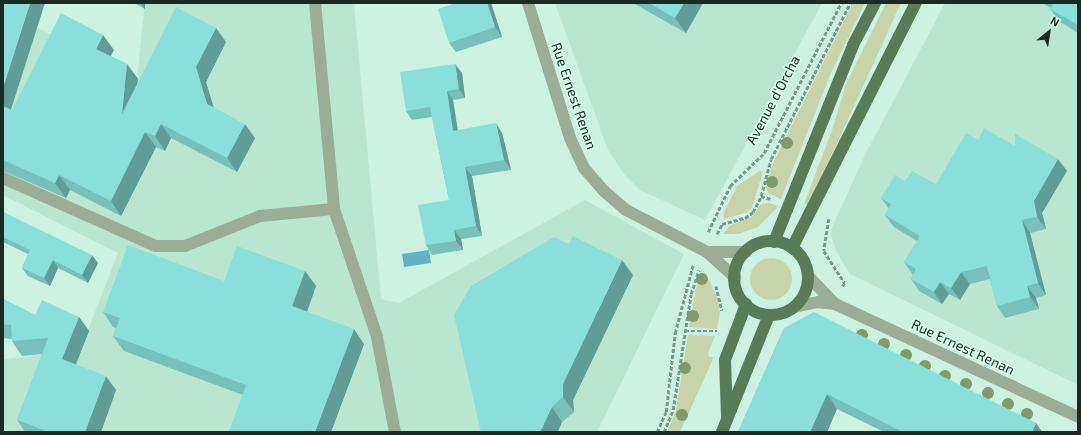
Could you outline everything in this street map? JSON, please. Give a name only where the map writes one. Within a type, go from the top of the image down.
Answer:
[{"type":"main road","points":[[774,242],[853,45],[875,3]]},
{"type":"main road","points":[[792,248],[916,3]]},
{"type":"main road","points":[[764,242],[774,242],[792,248],[804,260],[808,276],[804,293],[794,307],[778,314],[761,314],[746,304],[738,292],[734,277],[736,267],[746,252],[764,242]]},
{"type":"main road","points":[[727,420],[724,360],[746,304]]},
{"type":"main road","points":[[722,432],[770,315]]},
{"type":"street","points":[[315,3],[334,209],[377,337],[395,432]]},
{"type":"street","name":"Rue Ernest Renan","points":[[528,3],[570,138],[584,168],[604,191],[626,210],[703,250],[734,277]]},
{"type":"street","points":[[3,178],[156,246],[185,246],[260,216],[334,209]]},
{"type":"street","name":"Rue Ernest Renan","points":[[703,250],[746,252]]},
{"type":"street","name":"Rue Ernest Renan","points":[[808,276],[835,304]]},
{"type":"street","name":"Rue Ernest Renan","points":[[794,307],[818,302],[835,304],[1078,418]]},
{"type":"path","name":"Avenue d'Orcha","points":[[657,432],[666,412],[675,333],[703,250],[730,186],[764,153],[841,3]]},
{"type":"path","points":[[761,196],[771,159],[850,3]]},
{"type":"path","points":[[664,432],[673,410],[691,294],[701,268],[707,273]]},
{"type":"path","points":[[715,285],[723,304],[722,318]]},
{"type":"shaded area","points":[[145,3],[354,3],[381,299],[399,303],[585,200],[684,254],[597,432],[3,432],[3,359],[69,352],[88,330],[118,253],[3,195],[3,10],[137,79]]},
{"type":"shaded area","points":[[555,3],[822,3],[705,220],[640,190],[625,175],[608,150]]},
{"type":"shaded area","points":[[853,3],[865,3],[831,73],[781,199],[768,193],[766,187],[773,163]]},
{"type":"shaded area","points":[[886,3],[901,3],[809,205],[804,204],[832,130],[846,84]]},
{"type":"shaded area","points":[[945,3],[1078,3],[1078,385],[850,274],[836,251],[830,232],[865,155]]},
{"type":"shaded area","points":[[761,170],[762,175],[752,207],[748,212],[724,219],[723,214],[737,186]]},
{"type":"shaded area","points":[[768,203],[779,206],[758,227],[738,234],[723,234],[729,226],[753,216],[760,205]]},
{"type":"shaded area","points":[[767,258],[775,258],[783,261],[789,267],[792,279],[789,291],[783,297],[775,300],[767,300],[759,297],[753,291],[750,283],[750,275],[753,267],[759,261]]},
{"type":"shaded area","points":[[702,274],[709,280],[717,297],[720,312],[717,329],[689,327],[696,289]]},
{"type":"shaded area","points":[[688,335],[715,336],[708,353],[709,357],[714,357],[680,432],[667,432],[676,411]]},
{"type":"water","points":[[429,250],[431,263],[404,267],[402,254]]},
{"type":"building","points":[[3,3],[30,3],[3,88]]},
{"type":"building","points":[[456,3],[487,3],[495,27],[449,43],[438,9]]},
{"type":"building","points":[[649,3],[684,3],[675,18]]},
{"type":"building","points":[[1054,3],[1078,3],[1078,25],[1050,9]]},
{"type":"building","points":[[176,7],[216,28],[196,67],[207,104],[245,124],[227,158],[161,124],[155,136],[145,132],[111,201],[59,175],[55,183],[3,160],[3,106],[12,110],[61,13],[103,35],[96,49],[127,64],[122,114]]},
{"type":"building","points":[[455,64],[459,89],[447,91],[453,131],[496,123],[504,160],[465,167],[476,226],[454,230],[456,241],[426,245],[418,205],[449,200],[430,107],[406,111],[400,72]]},
{"type":"building","points":[[984,128],[1015,146],[1015,134],[1058,159],[1034,201],[1037,217],[1022,220],[1038,283],[1027,286],[1030,297],[997,306],[987,266],[961,272],[951,288],[940,282],[934,292],[911,279],[916,269],[904,262],[920,236],[885,215],[891,204],[881,198],[895,175],[905,181],[912,171],[936,184],[966,133],[978,140]]},
{"type":"building","points":[[3,212],[92,255],[82,275],[53,260],[44,278],[22,268],[30,250],[3,237]]},
{"type":"building","points":[[573,236],[622,260],[563,384],[563,397],[552,407],[540,432],[481,432],[454,315],[471,286],[554,237],[569,244]]},
{"type":"building","points":[[128,245],[224,281],[237,246],[305,271],[292,306],[354,329],[315,432],[229,432],[246,385],[113,336],[120,318],[103,312]]},
{"type":"building","points":[[3,299],[35,315],[42,300],[79,317],[62,359],[106,376],[85,432],[46,432],[17,420],[48,338],[12,341],[11,325],[3,324]]},
{"type":"building","points":[[814,312],[1036,423],[1032,432],[903,432],[827,394],[810,432],[738,432],[784,328]]}]
